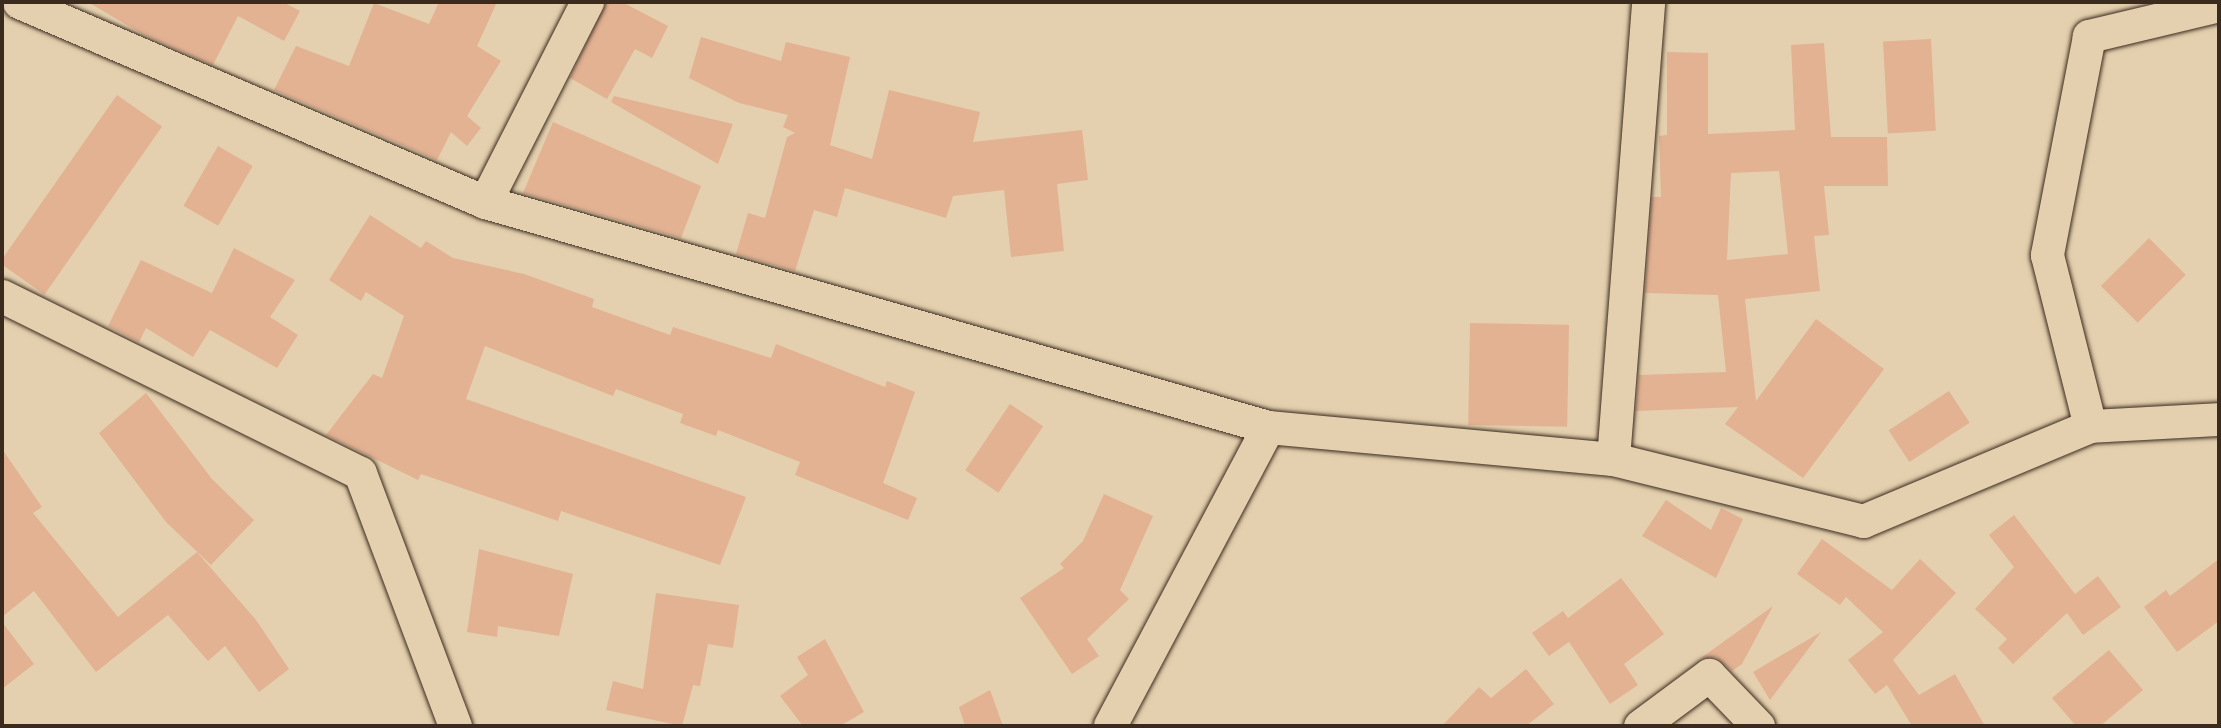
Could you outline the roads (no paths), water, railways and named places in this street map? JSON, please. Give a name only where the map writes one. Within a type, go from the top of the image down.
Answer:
[{"type":"street","points":[[19,2],[485,202],[1268,426],[1613,459],[1863,521],[2090,426],[2219,419]]},
{"type":"street","points":[[485,202],[587,2]]},
{"type":"street","points":[[1613,459],[1648,2]]},
{"type":"street","points":[[2090,426],[2047,255],[2089,36],[2219,5]]},
{"type":"street","points":[[2,296],[359,473],[455,726]]},
{"type":"street","points":[[1110,726],[1268,426]]},
{"type":"street","points":[[1640,726],[1709,676],[1758,726]]}]
